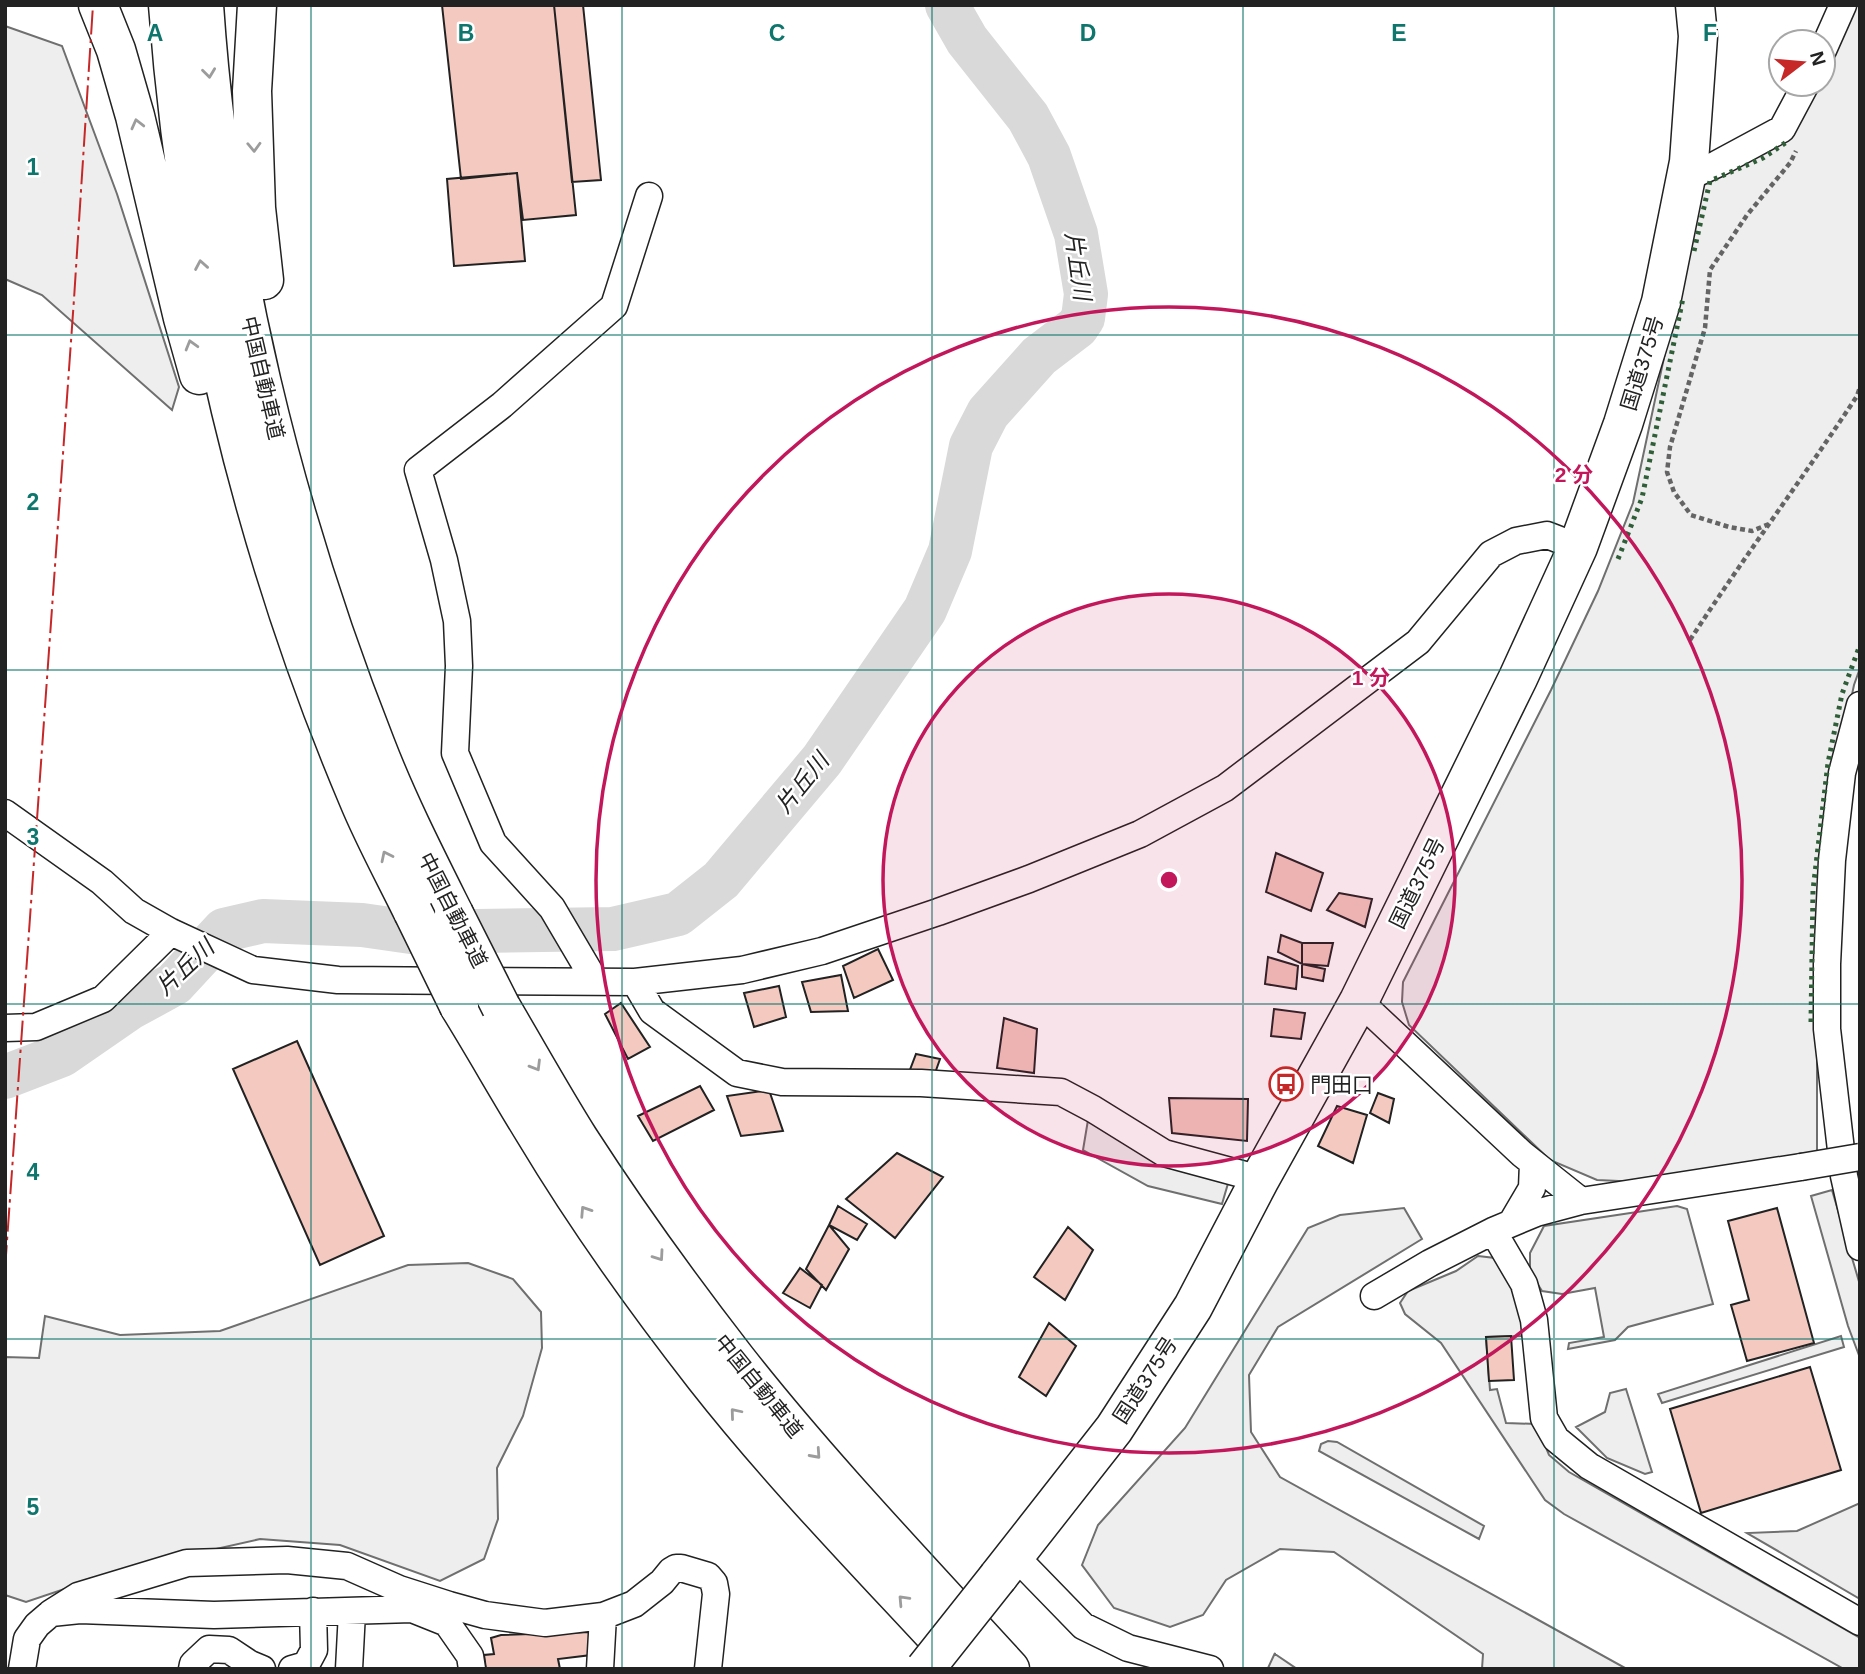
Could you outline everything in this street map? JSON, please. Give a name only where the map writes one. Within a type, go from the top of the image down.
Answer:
[{"type":"highway","points":[[98,5],[116,50],[135,116],[183,318],[239,503],[310,694],[358,799]]},
{"type":"highway","name":"中国自動車道","points":[[169,5],[185,175],[208,304],[235,425],[267,544],[306,664],[358,799],[459,1006],[536,1134],[644,1296],[705,1377],[778,1465],[966,1669]]},
{"type":"highway","name":"中国自動車道","points":[[204,5],[223,180],[241,284],[266,397],[299,524],[343,658],[404,813],[501,1007],[579,1138],[627,1211],[737,1359],[805,1442],[1010,1669]]},
{"type":"highway","points":[[257,5],[252,91],[256,208],[267,305],[278,367],[311,515],[404,813]]},
{"type":"highway","name":"国道375号","points":[[925,1669],[1114,1429],[1193,1307],[1260,1179],[1359,1001],[1518,678],[1578,547],[1623,424],[1661,302],[1689,162],[1698,36],[1695,5]]},
{"type":"street","points":[[1833,28],[1843,5]]},
{"type":"street","points":[[1686,178],[1782,129],[1798,98]]},
{"type":"street","points":[[594,981],[552,908],[493,843],[455,753],[459,666],[457,621],[444,560],[418,470],[502,405],[614,306],[649,195]]},
{"type":"street","points":[[5,813],[102,882],[134,911],[253,970],[338,980],[635,982],[742,970],[822,951],[1029,879],[1140,834],[1225,788],[1419,642],[1491,554],[1516,541],[1547,536],[1578,547]]},
{"type":"street","points":[[1860,705],[1842,773],[1832,860],[1827,964],[1828,1029],[1844,1176],[1860,1247]]},
{"type":"street","points":[[5,1028],[36,1027],[103,999],[172,932]]},
{"type":"street","points":[[635,982],[652,1011],[737,1073],[782,1082],[920,1083],[1061,1092],[1164,1153],[1260,1179]]},
{"type":"street","points":[[1359,1001],[1533,1163],[1581,1201]]},
{"type":"street","points":[[1374,1296],[1502,1227],[1536,1213],[1581,1201],[1860,1157]]},
{"type":"street","points":[[1502,1227],[1532,1188],[1533,1163]]},
{"type":"street","points":[[1502,1227],[1524,1284],[1534,1320],[1544,1418],[1556,1438],[1589,1466],[1860,1622]]},
{"type":"street","points":[[22,1669],[27,1639],[37,1625],[78,1596],[187,1563],[287,1560],[347,1566],[398,1589],[485,1615],[545,1623],[603,1616],[634,1604],[671,1571],[681,1568],[708,1576],[714,1583],[716,1594],[708,1669]]},
{"type":"street","points":[[1006,1566],[1083,1626],[1128,1648],[1210,1669]]},
{"type":"street","points":[[51,1613],[80,1610],[214,1615],[412,1609],[447,1623],[470,1656],[472,1669]]},
{"type":"street","points":[[292,1669],[306,1665],[314,1650],[313,1611]]},
{"type":"street","points":[[349,1669],[352,1612]]},
{"type":"street","points":[[600,1669],[603,1616]]},
{"type":"street","points":[[192,1669],[193,1664],[209,1649],[229,1650],[262,1669]]},
{"type":"path","points":[[1769,524],[1752,531],[1692,515],[1674,492],[1667,472],[1670,447],[1705,328],[1710,270],[1746,215],[1790,163],[1801,142]]},
{"type":"path","points":[[1690,640],[1822,449],[1857,396],[1860,387]]},
{"type":"shaded area","points":[[1854,5],[1860,5],[1860,668],[1834,780],[1817,1040],[1817,1153],[1641,1182],[1597,1180],[1550,1160],[1409,1025],[1402,1002],[1403,982],[1551,690],[1598,591],[1633,503],[1703,175],[1800,98],[1837,98],[1837,43]]},
{"type":"shaded area","points":[[5,26],[62,46],[117,194],[179,387],[172,410],[42,295],[5,279]]},
{"type":"shaded area","points":[[1088,1120],[1229,1180],[1222,1204],[1148,1186],[1083,1150]]},
{"type":"shaded area","points":[[1832,1190],[1860,1285],[1860,1358],[1848,1326],[1811,1196]]},
{"type":"shaded area","points":[[1677,1206],[1687,1209],[1713,1304],[1628,1327],[1615,1340],[1568,1349],[1569,1343],[1604,1337],[1595,1288],[1562,1294],[1542,1291],[1530,1272],[1530,1253],[1544,1226]]},
{"type":"shaded area","points":[[1404,1208],[1422,1239],[1278,1327],[1249,1375],[1251,1432],[1280,1477],[1627,1669],[1482,1669],[1483,1654],[1334,1552],[1280,1549],[1226,1580],[1203,1615],[1170,1627],[1114,1608],[1082,1565],[1098,1525],[1185,1428],[1308,1228],[1340,1215]]},
{"type":"shaded area","points":[[1478,1256],[1495,1258],[1522,1306],[1527,1336],[1486,1337],[1490,1390],[1497,1389],[1506,1423],[1536,1424],[1549,1455],[1569,1472],[1860,1638],[1860,1669],[1844,1669],[1564,1514],[1545,1500],[1441,1343],[1405,1314],[1400,1303],[1408,1291],[1456,1271]]},
{"type":"shaded area","points":[[468,1263],[513,1279],[541,1312],[542,1348],[523,1416],[497,1468],[498,1519],[484,1559],[440,1581],[340,1545],[260,1539],[118,1571],[26,1602],[5,1595],[5,1357],[39,1358],[45,1316],[120,1335],[220,1331],[408,1265]]},
{"type":"shaded area","points":[[1841,1336],[1844,1347],[1662,1403],[1658,1394]]},
{"type":"shaded area","points":[[1626,1389],[1652,1472],[1645,1474],[1607,1458],[1576,1427],[1605,1412],[1610,1393]]},
{"type":"shaded area","points":[[1328,1441],[1337,1442],[1484,1526],[1479,1539],[1319,1451],[1321,1444]]},
{"type":"shaded area","points":[[1860,1503],[1860,1599],[1747,1533],[1797,1531]]},
{"type":"shaded area","points":[[1275,1654],[1297,1669],[1268,1668]]},
{"type":"building","points":[[442,5],[554,5],[576,215],[523,220],[517,173],[461,179]]},
{"type":"building","points":[[554,5],[583,5],[601,180],[572,182]]},
{"type":"building","points":[[517,173],[525,261],[454,266],[447,179]]},
{"type":"building","points":[[1276,853],[1323,873],[1311,911],[1266,892]]},
{"type":"building","points":[[1339,893],[1372,899],[1365,927],[1327,910]]},
{"type":"building","points":[[1281,935],[1302,943],[1302,964],[1278,952]]},
{"type":"building","points":[[1302,943],[1333,943],[1328,966],[1302,964]]},
{"type":"building","points":[[878,949],[893,980],[854,998],[843,966]]},
{"type":"building","points":[[1268,957],[1298,966],[1296,989],[1265,984]]},
{"type":"building","points":[[1302,964],[1325,969],[1323,981],[1302,977]]},
{"type":"building","points":[[841,975],[848,1011],[811,1012],[802,982]]},
{"type":"building","points":[[779,986],[786,1017],[754,1027],[744,993]]},
{"type":"building","points":[[621,1003],[650,1047],[628,1059],[605,1014]]},
{"type":"building","points":[[1274,1009],[1305,1013],[1301,1039],[1271,1036]]},
{"type":"building","points":[[1004,1018],[1037,1029],[1034,1073],[997,1068]]},
{"type":"building","points":[[297,1041],[384,1236],[320,1265],[233,1069]]},
{"type":"building","points":[[916,1054],[940,1059],[934,1076],[908,1075]]},
{"type":"building","points":[[700,1086],[714,1110],[653,1141],[638,1116]]},
{"type":"building","points":[[769,1090],[783,1131],[741,1136],[727,1096]]},
{"type":"building","points":[[1378,1093],[1394,1099],[1389,1123],[1370,1113]]},
{"type":"building","points":[[1169,1098],[1248,1099],[1247,1141],[1172,1133]]},
{"type":"building","points":[[1337,1106],[1367,1115],[1353,1163],[1318,1146]]},
{"type":"building","points":[[897,1153],[943,1177],[895,1238],[846,1199]]},
{"type":"building","points":[[838,1206],[867,1224],[857,1240],[829,1225]]},
{"type":"building","points":[[1777,1208],[1814,1343],[1747,1361],[1731,1305],[1749,1300],[1728,1221]]},
{"type":"building","points":[[829,1225],[849,1249],[826,1290],[806,1269]]},
{"type":"building","points":[[1068,1227],[1093,1250],[1065,1300],[1034,1277]]},
{"type":"building","points":[[800,1268],[822,1285],[810,1308],[783,1293]]},
{"type":"building","points":[[1049,1323],[1076,1346],[1046,1396],[1019,1377]]},
{"type":"building","points":[[1511,1336],[1514,1380],[1489,1381],[1486,1337]]},
{"type":"building","points":[[1810,1367],[1841,1470],[1701,1513],[1670,1409]]},
{"type":"building","points":[[590,1632],[591,1655],[558,1659],[560,1669],[486,1669],[484,1655],[494,1654],[491,1638],[501,1635]]},
{"type":"waterway","name":"片丘川","points":[[5,1077],[62,1055],[130,1008],[174,984],[224,930],[263,921],[362,925],[411,932],[613,929],[678,914],[721,880],[822,760],[925,610],[950,551],[971,446],[988,413],[1039,356],[1077,327],[1083,318],[1086,294],[1076,234],[1049,156],[1028,117],[967,40],[947,5]]},
{"type":"hedge","points":[[1694,251],[1710,181],[1763,158],[1788,141]]},
{"type":"hedge","points":[[1618,559],[1642,498],[1683,298]]},
{"type":"hedge","points":[[1811,1022],[1813,890],[1828,763],[1842,694],[1860,645]]},
{"type":"power","points":[[5,1269],[93,5]]},
{"type":"place","name":"門田口","points":[[1286,1084]]}]
